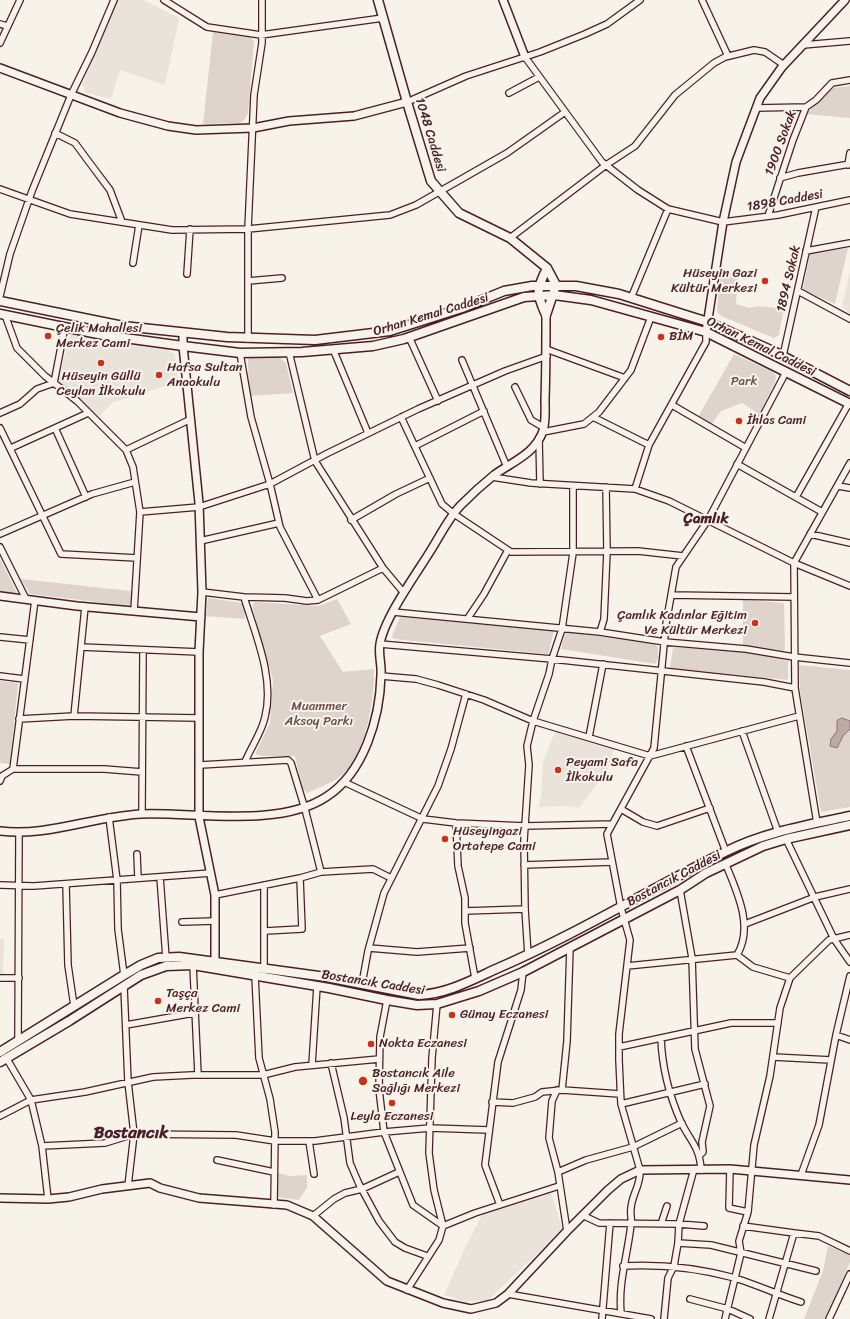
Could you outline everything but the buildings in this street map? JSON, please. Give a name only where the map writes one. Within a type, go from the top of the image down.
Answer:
[{"type":"main road","name":"1048 Caddesi","points":[[378,0],[406,102],[432,181],[459,213],[510,238],[547,268],[555,290]]},
{"type":"main road","points":[[546,315],[538,291],[547,268]]},
{"type":"main road","name":"Orhan Kemal Caddesi","points":[[0,301],[123,326],[183,333],[248,338],[315,340],[387,331],[462,308],[504,291],[538,291],[583,288],[631,298],[708,322],[783,356],[850,391]]},
{"type":"main road","name":"Orhan Kemal Caddesi","points":[[555,290],[706,332],[849,404]]},
{"type":"main road","points":[[546,315],[555,290]]},
{"type":"main road","name":"Orhan Kemal Caddesi","points":[[3,315],[65,326],[103,335],[183,346],[240,353],[289,352],[374,346],[409,337],[538,291]]},
{"type":"main road","name":"Bostancık Caddesi","points":[[0,1052],[124,975],[141,965],[158,958],[215,960],[264,970],[326,977],[419,995],[431,995],[528,955],[752,840],[778,832],[850,816]]},
{"type":"main road","name":"Bostancık Caddesi","points":[[3,1060],[124,987],[141,975],[166,966],[193,965],[417,1005],[437,1004],[479,991],[523,972],[625,920],[680,890],[706,873],[726,865],[763,846],[786,839],[850,825]]},
{"type":"street","points":[[0,43],[20,0]]},
{"type":"street","points":[[0,296],[10,254],[29,200],[71,94],[92,52],[114,0]]},
{"type":"street","points":[[164,0],[207,27],[261,35],[383,18]]},
{"type":"street","points":[[248,338],[248,229],[254,95],[261,35],[262,0]]},
{"type":"street","points":[[503,0],[525,57],[606,165],[638,190],[668,209],[723,222]]},
{"type":"street","points":[[0,68],[120,113],[168,126],[196,130],[253,128],[289,121],[354,116],[406,102],[466,76],[525,57],[607,24],[640,0]]},
{"type":"street","points":[[702,0],[728,56]]},
{"type":"street","points":[[635,489],[650,445],[706,342],[706,332],[723,222],[736,162],[756,108],[763,93],[784,65],[845,0]]},
{"type":"street","points":[[0,24],[7,26]]},
{"type":"street","points":[[803,45],[850,42]]},
{"type":"street","points":[[510,238],[606,165],[635,146],[675,95],[714,63],[728,56],[754,50],[764,52],[784,65]]},
{"type":"street","points":[[509,93],[539,77]]},
{"type":"street","name":"1900 Sokak","points":[[768,216],[806,107],[816,100],[832,83],[850,80]]},
{"type":"street","points":[[756,108],[806,107]]},
{"type":"street","points":[[0,189],[70,214],[172,230],[248,229],[390,215],[416,205],[507,153],[565,112]]},
{"type":"street","points":[[55,133],[75,143],[110,190],[122,222]]},
{"type":"street","points":[[780,178],[798,173],[849,164],[850,153]]},
{"type":"street","name":"1898 Caddesi","points":[[723,222],[768,216],[850,200]]},
{"type":"street","name":"1894 Sokak","points":[[783,356],[816,207]]},
{"type":"street","points":[[631,298],[668,209]]},
{"type":"street","points":[[133,263],[139,225]]},
{"type":"street","points":[[187,274],[190,229]]},
{"type":"street","points":[[806,251],[850,243]]},
{"type":"street","points":[[248,281],[282,278]]},
{"type":"street","points":[[798,291],[850,319]]},
{"type":"street","points":[[3,315],[17,348],[126,450],[132,467],[140,512],[134,611]]},
{"type":"street","points":[[540,484],[546,352],[546,315]]},
{"type":"street","points":[[0,831],[19,832],[65,828],[110,817],[142,814],[199,817],[258,815],[305,809],[326,798],[338,789],[344,782],[368,743],[376,717],[381,676],[380,644],[393,612],[454,514],[458,508],[492,477],[528,454],[542,432],[584,424],[599,412],[631,370],[651,317]]},
{"type":"street","points":[[54,383],[65,326]]},
{"type":"street","points":[[183,333],[199,507],[202,592],[199,652],[199,817],[215,895],[215,960]]},
{"type":"street","points":[[409,337],[438,400]]},
{"type":"street","points":[[333,349],[368,433]]},
{"type":"street","points":[[289,352],[315,461],[351,520],[383,568],[404,593]]},
{"type":"street","points":[[140,512],[199,507],[270,484],[401,417],[546,352],[625,378]]},
{"type":"street","points":[[240,353],[251,417],[270,484],[279,523],[318,600]]},
{"type":"street","points":[[462,360],[474,385],[506,467]]},
{"type":"street","points":[[621,1313],[620,1299],[623,1266],[632,1223],[631,1209],[640,1181],[640,1170],[621,1104],[620,1094],[619,1047],[630,940],[621,908],[607,834],[654,748],[665,642],[676,567],[708,520],[786,372]]},
{"type":"street","points":[[0,413],[20,404],[37,389],[54,383]]},
{"type":"street","points":[[515,387],[531,420],[542,432]]},
{"type":"street","points":[[796,497],[849,404]]},
{"type":"street","points":[[672,405],[746,448]]},
{"type":"street","points":[[415,446],[484,411]]},
{"type":"street","points":[[11,448],[88,413]]},
{"type":"street","points":[[401,417],[442,504],[454,514],[511,552],[573,553],[638,551],[683,556]]},
{"type":"street","points":[[593,417],[650,445]]},
{"type":"street","points":[[126,450],[191,418]]},
{"type":"street","points":[[0,428],[61,554],[137,558]]},
{"type":"street","points":[[55,428],[86,497]]},
{"type":"street","points":[[817,823],[794,688],[794,563],[850,463]]},
{"type":"street","points":[[738,464],[822,512]]},
{"type":"street","points":[[492,477],[540,484],[635,489],[669,501],[794,563],[850,586]]},
{"type":"street","points":[[351,520],[396,494],[430,478]]},
{"type":"street","points":[[0,534],[86,497],[135,482]]},
{"type":"street","points":[[528,955],[524,865],[529,765],[527,746],[533,721],[562,629],[573,553],[573,486]]},
{"type":"street","points":[[838,486],[850,488]]},
{"type":"street","points":[[600,632],[604,619],[607,552],[606,488]]},
{"type":"street","points":[[200,541],[279,523]]},
{"type":"street","points":[[810,534],[850,542]]},
{"type":"street","points":[[0,547],[26,599]]},
{"type":"street","points":[[468,618],[484,594],[508,550]]},
{"type":"street","points":[[202,592],[244,598],[285,598],[307,601],[318,600],[383,568]]},
{"type":"street","points":[[671,595],[794,597]]},
{"type":"street","points":[[0,596],[84,607],[201,617]]},
{"type":"street","points":[[244,598],[261,657],[268,692],[265,717],[245,762]]},
{"type":"street","points":[[13,769],[35,600]]},
{"type":"street","points":[[74,716],[84,607]]},
{"type":"street","points":[[393,612],[468,618],[600,632],[665,642],[746,649],[794,657],[850,663]]},
{"type":"street","points":[[0,637],[30,640]]},
{"type":"street","points":[[380,644],[603,664],[764,682],[794,688]]},
{"type":"street","points":[[80,647],[199,652]]},
{"type":"street","points":[[142,650],[142,814]]},
{"type":"street","points":[[589,737],[603,664]]},
{"type":"street","points":[[0,676],[24,679]]},
{"type":"street","points":[[381,676],[416,679],[466,694],[533,721],[650,756],[799,716]]},
{"type":"street","points":[[362,984],[369,948],[384,893],[422,819],[446,767],[466,694]]},
{"type":"street","points":[[20,719],[74,716],[199,718]]},
{"type":"street","points":[[742,731],[778,832]]},
{"type":"street","points":[[686,746],[726,852]]},
{"type":"street","points":[[200,764],[288,760],[291,763],[305,809],[321,872]]},
{"type":"street","points":[[0,781],[2,776],[13,769],[104,769],[142,772]]},
{"type":"street","points":[[344,782],[422,819],[456,823],[525,826],[612,824]]},
{"type":"street","points":[[621,809],[643,822],[657,826],[710,808]]},
{"type":"street","points":[[110,817],[117,880],[118,929],[124,975]]},
{"type":"street","points":[[456,823],[458,866],[465,898],[465,923],[475,978]]},
{"type":"street","points":[[18,1042],[19,832]]},
{"type":"street","points":[[786,839],[834,939],[850,962]]},
{"type":"street","points":[[137,854],[138,878]]},
{"type":"street","points":[[524,865],[612,862]]},
{"type":"street","points":[[726,865],[739,898],[745,924],[743,945],[737,955]]},
{"type":"street","points":[[215,895],[300,878],[321,872],[373,869],[391,878]]},
{"type":"street","points":[[0,885],[19,886],[66,884],[211,873]]},
{"type":"street","points":[[160,877],[166,958]]},
{"type":"street","points":[[265,932],[302,929],[300,878]]},
{"type":"street","points":[[66,884],[68,965],[74,1006]]},
{"type":"street","points":[[264,885],[264,970]]},
{"type":"street","points":[[745,924],[815,897],[850,889]]},
{"type":"street","points":[[664,1319],[668,1278],[674,1266],[678,1243],[679,1224],[698,1169],[700,1155],[703,1152],[702,1142],[710,1106],[695,1049],[696,1029],[693,1011],[692,958],[680,890]]},
{"type":"street","points":[[465,911],[525,909]]},
{"type":"street","points":[[182,922],[215,921]]},
{"type":"street","points":[[725,1319],[741,1253],[739,1241],[748,1212],[754,1145],[770,1076],[780,1008],[790,978],[829,940],[850,936]]},
{"type":"street","points":[[567,1231],[558,1172],[549,1138],[552,1101],[560,1090],[567,1040],[570,947]]},
{"type":"street","points":[[369,948],[417,952],[470,948]]},
{"type":"street","points":[[627,966],[692,958],[737,955],[753,967],[790,978]]},
{"type":"street","points":[[193,965],[198,1075]]},
{"type":"street","points":[[500,1205],[485,1165],[498,1062],[521,990],[523,972]]},
{"type":"street","points":[[256,976],[258,1049],[263,1075],[270,1099],[275,1141],[274,1204]]},
{"type":"street","points":[[801,1175],[819,1125],[836,1035],[850,976]]},
{"type":"street","points":[[0,978],[19,978]]},
{"type":"street","points":[[312,1065],[317,986]]},
{"type":"street","points":[[124,987],[128,1082],[134,1134],[128,1186]]},
{"type":"street","points":[[386,1000],[380,1037],[379,1059],[379,1089],[384,1132],[413,1204],[443,1226]]},
{"type":"street","points":[[406,1290],[427,1256],[439,1240],[443,1226],[433,1183],[429,1153],[432,1058],[437,1004]]},
{"type":"street","points":[[126,1025],[194,1013]]},
{"type":"street","points":[[619,1047],[696,1029],[731,1023],[778,1023]]},
{"type":"street","points":[[836,1035],[850,1040]]},
{"type":"street","points":[[661,1038],[662,1059],[670,1092],[682,1123],[700,1155]]},
{"type":"street","points":[[773,1057],[831,1060]]},
{"type":"street","points":[[0,1116],[32,1100],[85,1092],[153,1077],[263,1075],[295,1067],[379,1059]]},
{"type":"street","points":[[3,1060],[32,1100],[42,1146],[48,1199]]},
{"type":"street","points":[[331,1063],[344,1118],[350,1163],[362,1189],[379,1221],[395,1242],[405,1248],[427,1256]]},
{"type":"street","points":[[621,1104],[705,1084]]},
{"type":"street","points":[[492,1102],[513,1102],[535,1097],[542,1092],[560,1090],[620,1094]]},
{"type":"street","points":[[558,1172],[586,1160],[633,1147],[682,1123]]},
{"type":"street","points":[[42,1146],[105,1142],[134,1134],[236,1134],[275,1141],[309,1141],[430,1128],[489,1130]]},
{"type":"street","points":[[309,1141],[314,1174]]},
{"type":"street","points":[[217,1160],[274,1172]]},
{"type":"street","points":[[730,1169],[729,1208],[748,1212]]},
{"type":"street","points":[[0,1198],[48,1199],[69,1197],[102,1189],[150,1183],[160,1188],[199,1198],[287,1205],[313,1216],[388,1281],[406,1290],[471,1310],[496,1303],[508,1294],[582,1215],[621,1179],[640,1170],[730,1169],[850,1180]]},
{"type":"street","points":[[313,1216],[334,1199],[345,1193],[362,1189],[399,1172]]},
{"type":"street","points":[[443,1226],[475,1213],[560,1186]]},
{"type":"street","points":[[661,1224],[667,1206]]},
{"type":"street","points":[[582,1215],[600,1223],[679,1224],[704,1226]]},
{"type":"street","points":[[602,1319],[610,1223]]},
{"type":"street","points":[[743,1226],[819,1236],[850,1252]]},
{"type":"street","points":[[769,1319],[794,1233]]},
{"type":"street","points":[[678,1243],[711,1245],[786,1262],[816,1271]]},
{"type":"street","points":[[623,1266],[674,1266],[736,1278],[801,1302]]},
{"type":"street","points":[[829,1319],[850,1274]]},
{"type":"street","points":[[508,1294],[621,1313],[638,1318],[651,1319]]},
{"type":"street","points":[[690,1299],[728,1309],[750,1319]]},
{"type":"shaded area","points":[[118,0],[144,0],[179,18],[165,85],[120,70],[111,99],[86,93],[82,84]]},
{"type":"shaded area","points":[[850,271],[850,314],[842,306]]},
{"type":"shaded area","name":"Hüseyin Güllü Ceylan İlkokulu","points":[[72,334],[167,349],[175,354],[178,382],[112,403],[99,417],[58,381],[69,337]]},
{"type":"shaded area","points":[[842,718],[850,721],[850,729],[843,736],[837,748],[830,746],[831,739],[837,731],[837,721]]},
{"type":"shaded area","points":[[555,732],[614,749],[608,769],[579,808],[567,806],[538,807],[541,797],[543,762]]},
{"type":"shaded area","points":[[0,939],[4,939],[3,975],[0,975]]},
{"type":"shaded area","points":[[551,1192],[562,1228],[541,1250],[488,1300],[465,1302],[444,1295],[464,1250],[482,1215]]},
{"type":"green space","points":[[213,32],[250,37],[254,41],[248,113],[245,119],[240,123],[203,124]]},
{"type":"green space","points":[[850,86],[850,118],[806,114],[833,88]]},
{"type":"green space","points":[[848,248],[835,304],[803,290],[810,254]]},
{"type":"green space","points":[[738,267],[736,304],[750,308],[758,306],[775,308],[784,307],[779,335],[774,338],[721,316],[717,312],[720,277]]},
{"type":"green space","name":"Park","points":[[734,354],[773,372],[776,376],[775,382],[759,414],[742,403],[721,411],[711,425],[698,417]]},
{"type":"green space","points":[[251,356],[279,357],[286,363],[293,393],[249,396],[248,360]]},
{"type":"green space","points":[[0,559],[16,591],[15,594],[0,592]]},
{"type":"green space","points":[[21,579],[131,591],[131,606],[30,594]]},
{"type":"green space","points":[[208,598],[243,603],[245,619],[206,616]]},
{"type":"green space","name":"Muammer Aksoy Parkı","points":[[337,599],[351,624],[320,636],[343,672],[374,669],[371,708],[364,738],[352,763],[337,779],[307,793],[302,788],[295,756],[263,756],[255,754],[270,723],[273,680],[252,606],[255,602],[319,606]]},
{"type":"green space","points":[[743,600],[784,603],[784,651],[743,645]]},
{"type":"green space","points":[[400,617],[554,631],[548,654],[394,639],[392,636]]},
{"type":"green space","points":[[570,632],[654,644],[658,647],[658,658],[655,664],[561,649],[565,634]]},
{"type":"green space","points":[[673,647],[761,654],[788,661],[788,680],[670,668]]},
{"type":"green space","points":[[799,665],[850,670],[850,807],[821,812],[800,690]]},
{"type":"green space","points":[[0,681],[18,683],[10,764],[0,763]]},
{"type":"green space","points":[[278,1173],[290,1176],[307,1175],[307,1187],[299,1200],[277,1197]]},
{"type":"green space","points":[[828,1246],[850,1255],[850,1262],[826,1319],[804,1319],[823,1271]]},
{"type":"place","name":"Hüseyin Gazi Kültür Merkezi","points":[[765,281]]},
{"type":"place","name":"Çelik Mahallesi Merkez Cami","points":[[48,336]]},
{"type":"place","name":"BİM","points":[[661,337]]},
{"type":"place","name":"Hüseyin Güllü Ceylan İlkokulu","points":[[101,363]]},
{"type":"place","name":"Hafsa Sultan Anaokulu","points":[[159,375]]},
{"type":"place","name":"İhlas Cami","points":[[739,421]]},
{"type":"place","name":"Çamlık Kadınlar Eğitim Ve Kültür Merkezi","points":[[755,623]]},
{"type":"place","name":"Peyami Safa İlkokulu","points":[[558,770]]},
{"type":"place","name":"Hüseyingazi Ortatepe Cami","points":[[445,839]]},
{"type":"place","name":"Taşça Merkez Cami","points":[[158,1001]]},
{"type":"place","name":"Günay Eczanesi","points":[[452,1015]]},
{"type":"place","name":"Nokta Eczanesi","points":[[371,1044]]},
{"type":"place","name":"Bostancık Aile Sağlığı Merkezi","points":[[363,1081]]},
{"type":"place","name":"Leyla Eczanesi","points":[[392,1103]]},
{"type":"district","name":"Çamlık","points":[[706,519]]},
{"type":"district","name":"Bostancık","points":[[131,1134]]}]
